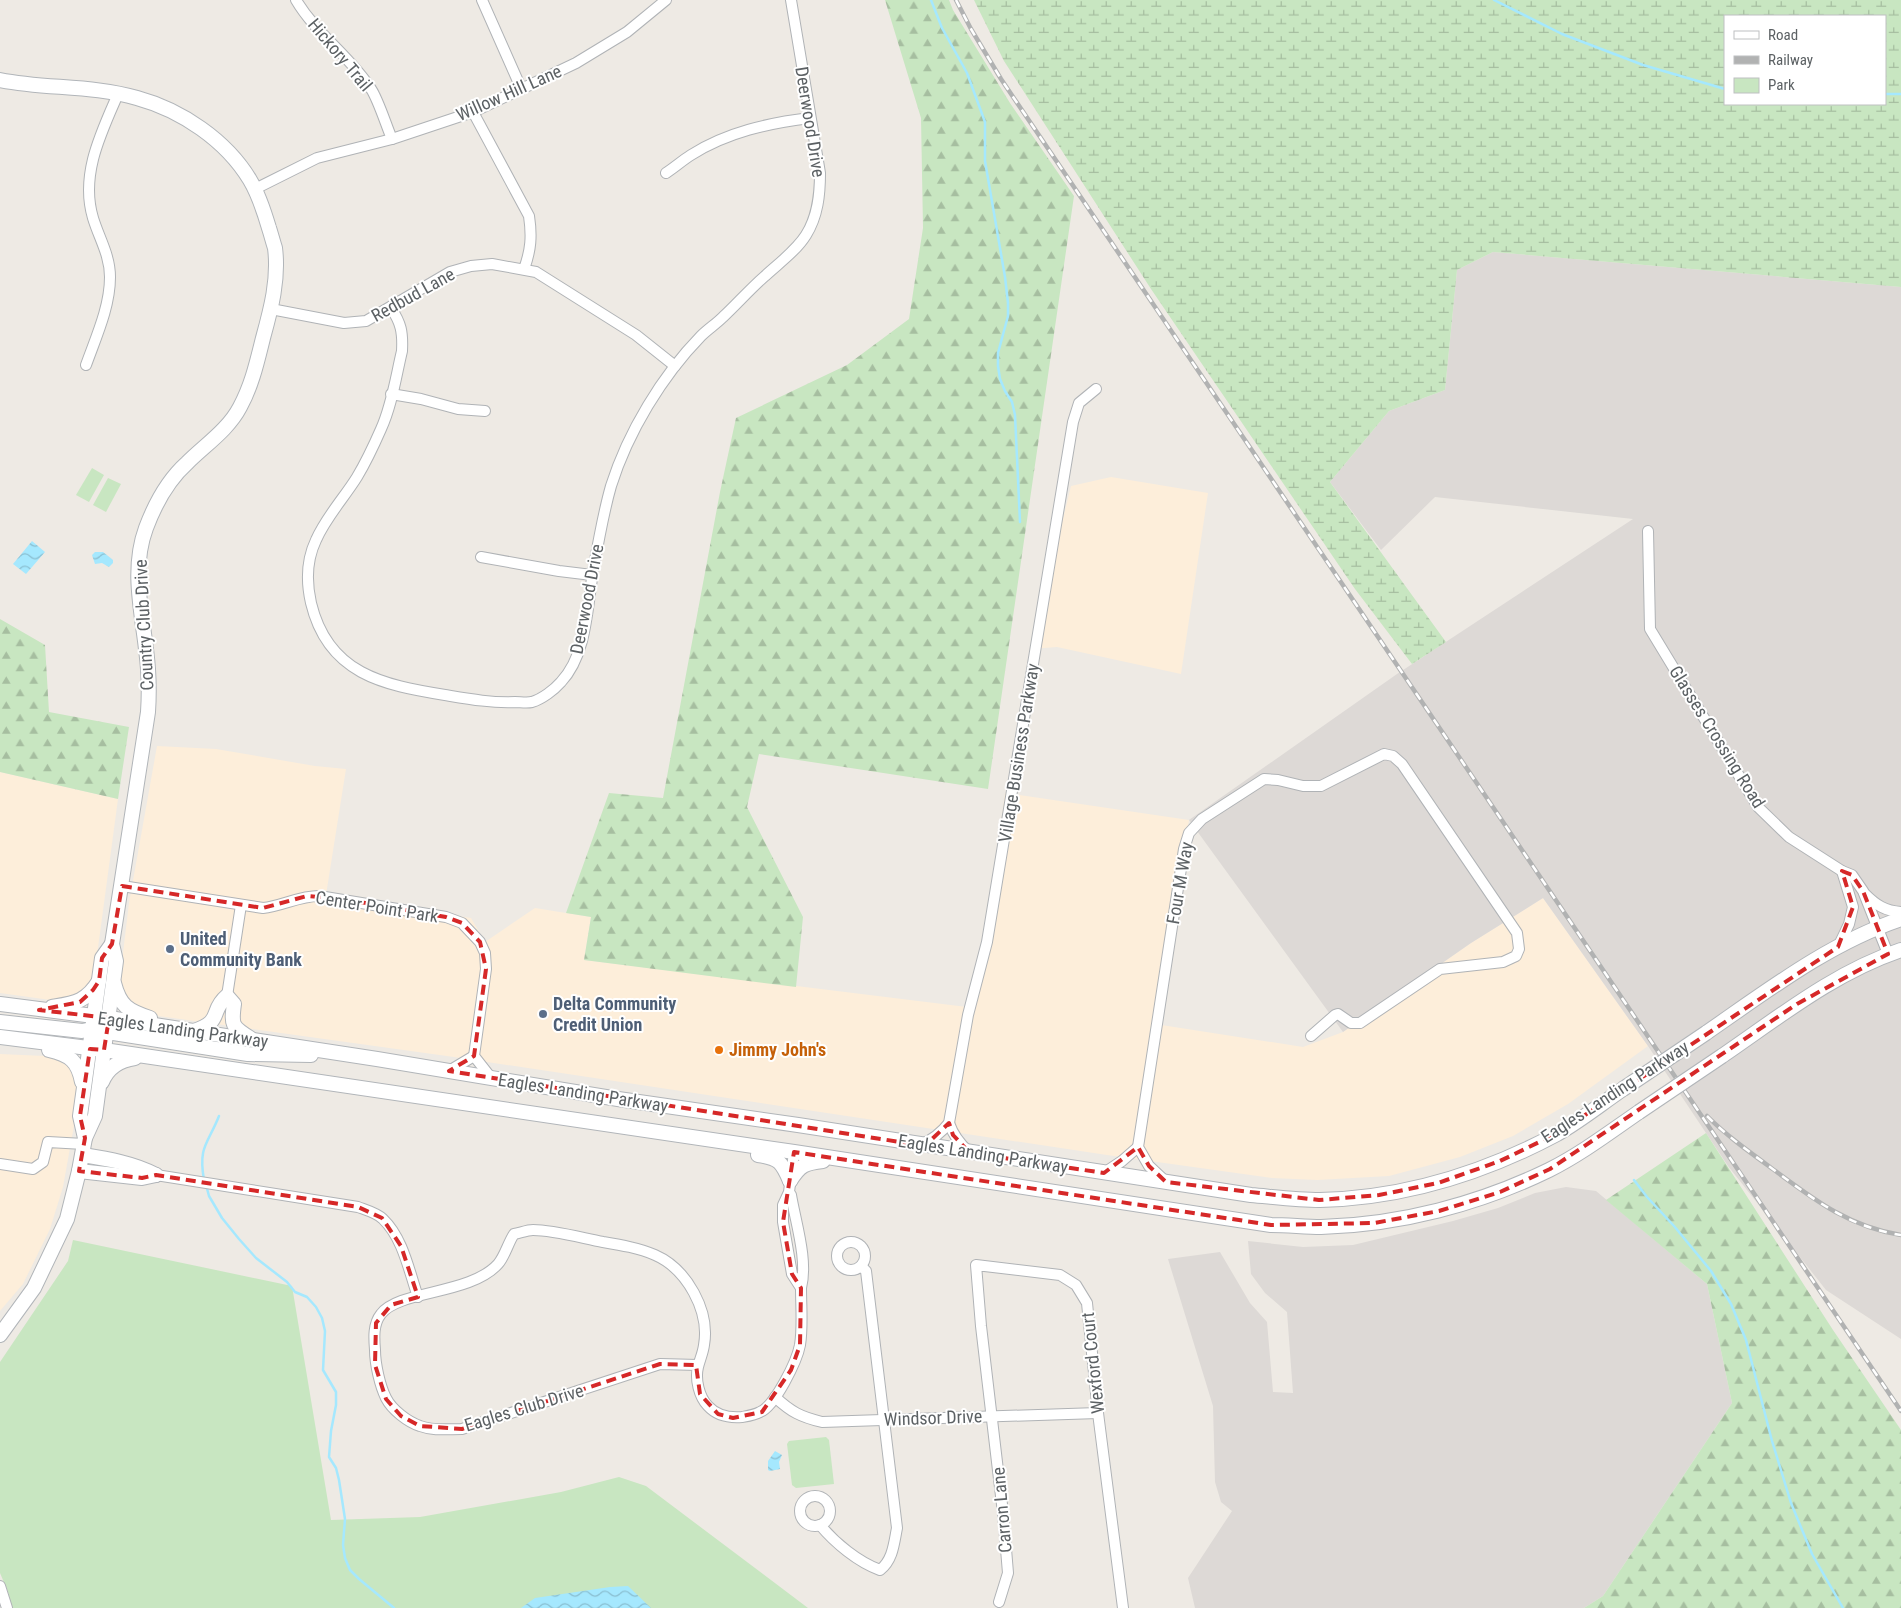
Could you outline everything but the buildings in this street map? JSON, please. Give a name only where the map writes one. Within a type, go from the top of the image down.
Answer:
[{"type":"main road","name":"Country Club Drive","points":[[0,80],[137,98],[165,108],[194,123],[234,158],[255,190],[275,248],[276,275],[271,309],[250,389],[227,427],[185,464],[171,482],[157,503],[140,551],[138,572],[149,687],[148,712],[112,944],[116,961],[95,1116],[84,1146],[67,1219],[37,1283],[0,1335]]},
{"type":"main road","name":"Eagles Landing Parkway","points":[[0,1004],[39,1010],[108,1026],[194,1031],[1104,1173],[1251,1195],[1319,1200],[1378,1195],[1438,1183],[1500,1161],[1558,1133],[1786,978],[1838,947],[1901,919]]},
{"type":"main road","name":"Country Club Drive","points":[[84,1146],[80,1116],[102,958],[112,944]]},
{"type":"main road","name":"Eagles Landing Parkway","points":[[0,1037],[104,1050],[1253,1222],[1321,1226],[1374,1222],[1439,1211],[1500,1192],[1550,1169],[1592,1144],[1797,1004],[1840,977],[1894,952]]},
{"type":"main road","points":[[39,1010],[80,1002],[93,990],[99,981]]},
{"type":"main road","points":[[114,981],[118,997],[134,1013],[194,1031],[211,1024],[215,1017],[218,1003],[227,996],[234,1004],[232,1021],[236,1029],[255,1040]]},
{"type":"main road","points":[[0,1022],[82,1031],[93,1023]]},
{"type":"main road","points":[[90,1048],[99,1034],[108,1026],[248,1054],[296,1056],[342,1054]]},
{"type":"main road","points":[[0,1037],[66,1055],[78,1065],[84,1090]]},
{"type":"main road","points":[[98,1092],[104,1078],[121,1061],[150,1057]]},
{"type":"main road","points":[[645,1131],[690,1144],[773,1157],[781,1163],[789,1189]]},
{"type":"main road","points":[[84,1146],[156,1175]]},
{"type":"main road","points":[[789,1189],[797,1170],[806,1163],[842,1159]]},
{"type":"main road","points":[[79,1171],[142,1178],[156,1175]]},
{"type":"street","name":"Hickory Trail","points":[[296,0],[320,32],[360,74],[372,90],[392,139]]},
{"type":"street","points":[[482,0],[522,88]]},
{"type":"street","name":"Willow Hill Lane","points":[[255,190],[317,158],[392,139],[473,112],[576,63],[627,32],[666,0]]},
{"type":"street","name":"Deerwood Drive","points":[[391,308],[400,321],[403,338],[402,350],[391,394],[382,426],[368,457],[328,518],[316,541],[307,572],[308,590],[313,611],[321,633],[336,654],[378,681],[404,688],[493,703],[533,702],[562,682],[572,668],[581,646],[600,528],[612,484],[625,449],[641,416],[676,366],[702,335],[793,251],[806,235],[816,215],[820,192],[820,173],[791,0]]},
{"type":"street","points":[[86,365],[107,306],[110,276],[106,251],[91,210],[88,179],[99,138],[118,94]]},
{"type":"street","points":[[473,112],[529,216],[532,232],[531,251],[524,270]]},
{"type":"street","points":[[666,173],[712,143],[774,122],[810,118]]},
{"type":"street","name":"Redbud Lane","points":[[271,309],[344,323],[366,321],[391,308],[429,282],[450,272],[471,266],[492,264],[536,272],[599,310],[636,335],[676,366]]},
{"type":"street","name":"Village Business Parkway","points":[[949,1123],[968,1015],[987,942],[1073,422],[1079,404],[1096,389]]},
{"type":"street","points":[[391,394],[421,399],[458,409],[485,411]]},
{"type":"street","name":"Glasses Crossing Road","points":[[1648,531],[1650,629],[1758,808],[1789,837],[1852,875],[1863,891],[1877,929],[1894,952]]},
{"type":"street","points":[[481,557],[558,571],[592,574]]},
{"type":"street","name":"Four M Way","points":[[1138,1148],[1182,857],[1189,833],[1202,819],[1264,779],[1303,786],[1321,786],[1384,754],[1393,756],[1402,764],[1516,933],[1520,949],[1516,956],[1503,962],[1440,969],[1360,1023],[1351,1023],[1338,1014],[1311,1036]]},
{"type":"street","points":[[1838,947],[1849,924],[1853,907],[1842,870]]},
{"type":"street","name":"Center Point Park","points":[[122,886],[263,908],[275,907],[307,896],[319,896],[446,917],[462,923],[480,942],[485,953],[486,969],[474,1056]]},
{"type":"street","points":[[1863,891],[1874,903],[1884,909],[1901,912]]},
{"type":"street","points":[[227,996],[241,905]]},
{"type":"street","points":[[450,1071],[474,1056],[492,1079]]},
{"type":"street","points":[[919,1145],[941,1133],[949,1123]]},
{"type":"street","points":[[949,1123],[953,1135],[960,1145],[970,1152]]},
{"type":"street","points":[[0,1164],[32,1169],[43,1162],[48,1142],[84,1146]]},
{"type":"street","points":[[1104,1173],[1138,1148],[1148,1166],[1166,1182]]},
{"type":"street","points":[[794,1152],[789,1189],[790,1225],[785,1238],[792,1274],[801,1288]]},
{"type":"street","points":[[156,1175],[358,1207],[374,1214],[382,1218],[401,1246],[418,1297]]},
{"type":"street","name":"Eagles Club Drive","points":[[698,1365],[660,1364],[462,1429],[438,1430],[420,1426],[401,1416],[386,1399],[375,1365],[374,1336],[376,1324],[381,1313],[391,1305],[456,1287],[482,1276],[498,1264],[514,1234],[532,1230],[615,1244],[656,1256],[676,1269],[690,1286],[700,1306],[704,1326],[705,1344],[697,1370],[700,1394],[707,1405],[718,1414],[733,1418],[762,1412],[791,1370],[800,1345],[802,1322],[801,1288],[804,1277],[789,1189]]},
{"type":"street","name":"Wexford Court","points":[[992,1416],[981,1326],[976,1264],[1060,1275],[1076,1285],[1087,1303],[1098,1413],[1123,1608]]},
{"type":"street","points":[[820,1525],[865,1565],[880,1570],[885,1566],[892,1554],[897,1528],[866,1271],[861,1266]]},
{"type":"street","name":"Windsor Drive","points":[[774,1397],[788,1409],[802,1417],[822,1422],[1098,1413]]},
{"type":"street","name":"Carron Lane","points":[[992,1416],[1008,1573],[999,1602]]},
{"type":"street","points":[[0,1586],[7,1608]]},
{"type":"highlighted area","points":[[1842,871],[1852,875],[1863,891],[1888,954],[1797,1004],[1550,1169],[1500,1192],[1439,1211],[1374,1223],[1271,1225],[794,1152],[783,1222],[792,1274],[801,1288],[800,1345],[791,1370],[762,1412],[733,1418],[718,1414],[700,1394],[696,1365],[660,1364],[462,1429],[420,1426],[401,1416],[386,1399],[375,1365],[376,1323],[391,1305],[418,1297],[401,1246],[382,1218],[358,1207],[156,1175],[142,1178],[79,1171],[85,1138],[80,1116],[90,1049],[104,1050],[109,1018],[39,1010],[80,1002],[93,990],[99,981],[102,958],[112,944],[122,886],[263,908],[307,896],[343,899],[446,917],[462,923],[480,942],[486,969],[474,1056],[449,1071],[919,1145],[931,1140],[949,1123],[953,1135],[970,1153],[1104,1173],[1138,1147],[1149,1166],[1166,1182],[1319,1200],[1379,1195],[1438,1183],[1500,1161],[1558,1133],[1838,947],[1853,907]]},
{"type":"shaded area","points":[[1493,252],[1901,287],[1901,1339],[1826,1290],[1728,1166],[1648,1046],[1543,898],[1471,943],[1343,1032],[1189,820],[1397,674],[1633,519],[1435,497],[1381,550],[1330,482],[1389,411],[1445,390],[1457,270]]},
{"type":"shaded area","points":[[1111,477],[1208,493],[1181,674],[1057,647],[1031,649],[1071,486]]},
{"type":"shaded area","points":[[157,746],[216,749],[315,766],[346,769],[326,895],[471,918],[485,942],[535,908],[591,917],[584,960],[975,1008],[1005,793],[1189,820],[1155,1024],[1303,1047],[1343,1032],[1471,943],[1543,898],[1648,1046],[1568,1104],[1513,1136],[1460,1157],[1389,1176],[1317,1180],[1272,1178],[1107,1155],[454,1057],[144,1014],[128,1004],[120,978],[129,903]]},
{"type":"shaded area","points":[[0,772],[118,799],[93,985],[72,1003],[0,993]]},
{"type":"shaded area","points":[[0,1054],[45,1056],[66,1062],[78,1075],[75,1120],[63,1187],[50,1229],[23,1284],[0,1311]]},
{"type":"shaded area","points":[[1566,1187],[1596,1191],[1707,1284],[1732,1403],[1603,1596],[1584,1608],[1195,1608],[1188,1578],[1232,1511],[1221,1502],[1215,1482],[1213,1406],[1168,1259],[1220,1252],[1250,1303],[1267,1322],[1273,1392],[1293,1393],[1287,1312],[1265,1293],[1251,1274],[1248,1241],[1303,1247],[1353,1245],[1453,1221],[1498,1208],[1535,1193]]},
{"type":"green space","points":[[885,0],[949,0],[953,10],[1010,103],[1074,196],[988,789],[759,754],[747,807],[803,917],[796,987],[584,960],[591,917],[566,913],[609,793],[663,798],[720,492],[736,418],[847,365],[909,319],[923,228],[921,118]]},
{"type":"green space","points":[[974,0],[1901,0],[1901,287],[1493,252],[1457,270],[1445,390],[1389,411],[1330,482],[1446,642],[1412,664],[1355,589],[1151,289],[1004,61]]},
{"type":"green space","points":[[92,468],[104,475],[89,502],[76,495]]},
{"type":"green space","points":[[108,478],[121,484],[106,512],[93,505]]},
{"type":"green space","points":[[0,619],[45,645],[49,712],[129,727],[118,799],[0,772]]},
{"type":"green space","points":[[1706,1133],[1833,1330],[1901,1430],[1901,1608],[1584,1608],[1603,1596],[1732,1403],[1707,1284],[1606,1200]]},
{"type":"green space","points":[[73,1240],[292,1286],[331,1520],[420,1517],[561,1492],[619,1477],[646,1486],[808,1608],[12,1608],[0,1573],[0,1362],[68,1261]]},
{"type":"green space","points":[[826,1437],[829,1440],[834,1484],[796,1488],[792,1485],[787,1444],[789,1441]]},
{"type":"water","points":[[32,541],[45,552],[26,574],[13,564]]},
{"type":"water","points":[[95,552],[103,552],[113,560],[113,563],[109,567],[102,563],[95,564],[92,555]]},
{"type":"water","points":[[775,1451],[782,1455],[779,1462],[780,1469],[770,1471],[768,1470],[768,1461]]},
{"type":"water","points":[[628,1586],[651,1608],[521,1608],[535,1598]]},
{"type":"waterway","points":[[931,0],[942,28],[967,73],[985,122],[985,161],[1008,303],[1008,316],[998,353],[998,366],[1000,379],[1012,402],[1015,415],[1020,522]]},
{"type":"waterway","points":[[1494,0],[1562,34],[1643,65],[1724,89]]},
{"type":"waterway","points":[[1886,94],[1901,94]]},
{"type":"waterway","points":[[204,1180],[202,1169],[203,1152],[219,1116]]},
{"type":"waterway","points":[[1634,1180],[1711,1271],[1731,1304],[1746,1340],[1772,1441],[1791,1503],[1812,1554],[1843,1608]]},
{"type":"waterway","points":[[206,1185],[209,1196],[222,1218],[239,1239],[256,1258],[287,1282],[295,1292],[307,1297],[316,1307],[322,1318],[325,1331],[323,1370],[336,1392],[329,1457],[336,1468],[339,1480],[345,1519],[343,1545],[345,1558],[350,1570],[394,1608]]},
{"type":"railway","points":[[956,0],[1001,79],[1901,1411]]},
{"type":"railway","points":[[1707,1116],[1745,1149],[1831,1210],[1864,1225],[1901,1235]]},
{"type":"place","name":"United Community Bank","points":[[170,949]]},
{"type":"place","name":"Delta Community Credit Union","points":[[543,1014]]},
{"type":"place","name":"Jimmy John's","points":[[719,1050]]}]
